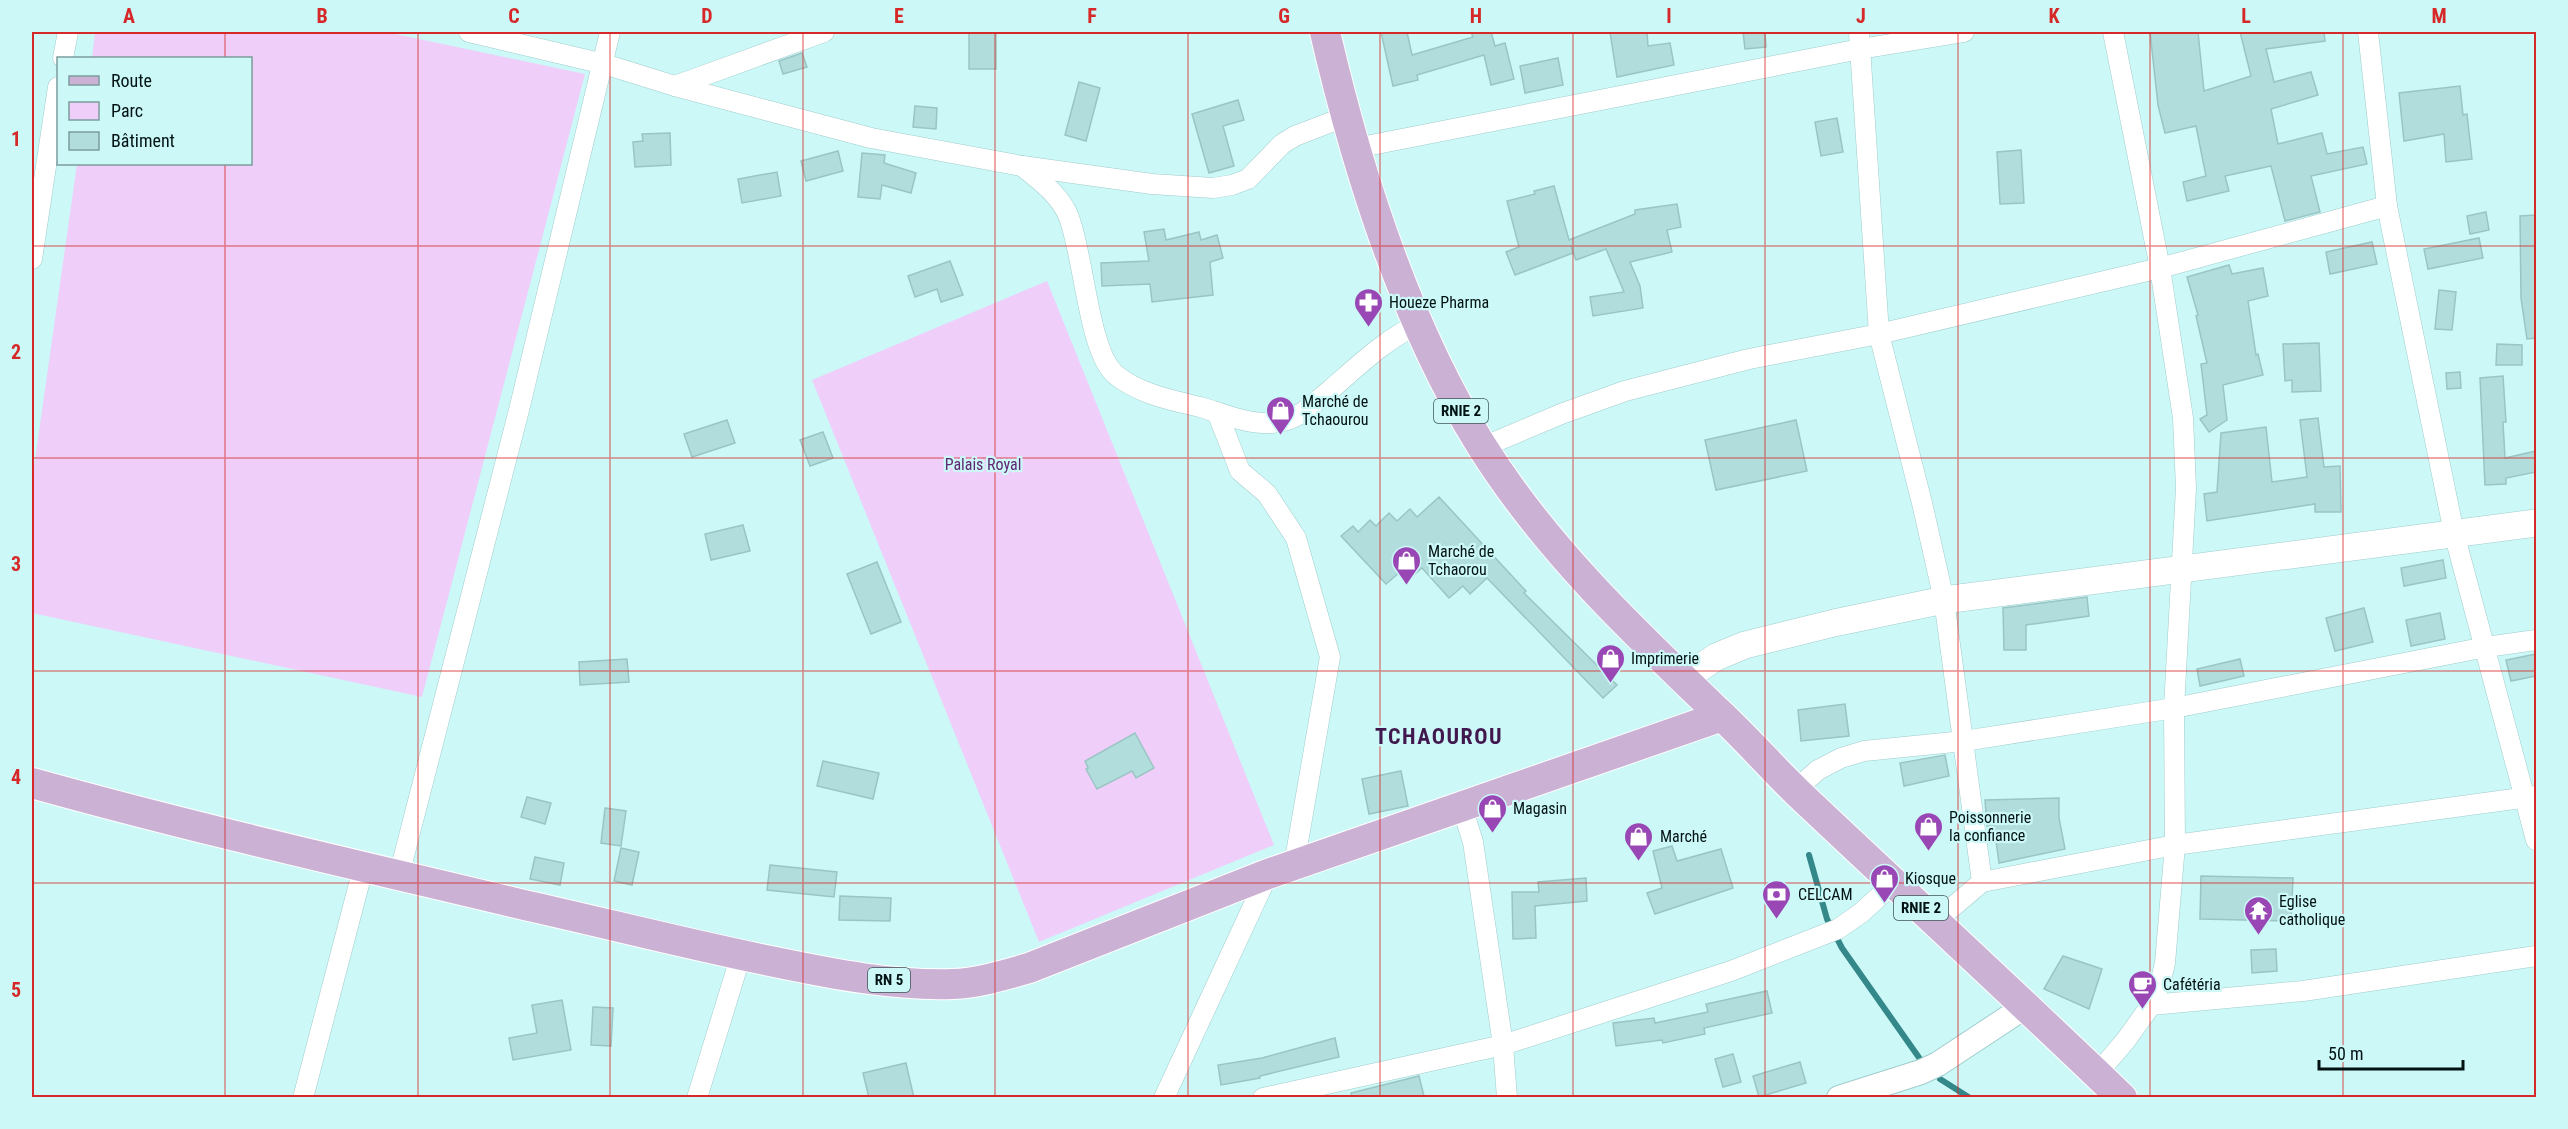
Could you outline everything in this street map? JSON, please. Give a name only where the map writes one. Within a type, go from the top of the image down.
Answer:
[{"type":"main road","name":"RNIE 2","points":[[1325,32],[1356,148],[1390,251],[1419,324],[1438,367],[1483,447],[1544,532],[1576,571],[1682,680],[1722,716],[1795,790],[2122,1098]]},
{"type":"main road","points":[[1682,680],[1716,657],[1745,645],[1834,623],[1944,600],[2536,523]]},
{"type":"main road","name":"RN 5","points":[[32,783],[233,837],[364,865],[741,955],[824,972],[895,981],[955,984],[991,979],[1029,968],[1281,869],[1722,716]]},
{"type":"street","points":[[63,57],[68,32]]},
{"type":"street","points":[[469,32],[604,64],[675,86],[871,138],[1022,166],[1152,184],[1213,188],[1232,185],[1248,179],[1282,144],[1295,136],[1347,116]]},
{"type":"street","points":[[399,875],[519,410],[610,32]]},
{"type":"street","points":[[675,86],[824,32]]},
{"type":"street","points":[[1356,148],[1860,40],[1964,32]]},
{"type":"street","points":[[2097,1074],[2126,1040],[2151,1005],[2160,984],[2165,963],[2175,845],[2175,708],[2180,568],[2186,488],[2183,418],[2160,267],[2113,32]]},
{"type":"street","points":[[2368,32],[2387,206],[2454,533],[2530,797],[2536,840]]},
{"type":"street","points":[[1860,40],[1879,334],[1944,600],[1982,882]]},
{"type":"street","points":[[32,259],[34,226],[57,93]]},
{"type":"street","points":[[1022,166],[1051,191],[1067,214],[1079,250],[1096,336],[1103,358],[1113,373],[1129,385],[1153,395],[1258,423],[1282,422],[1300,415],[1391,339],[1419,324]]},
{"type":"street","points":[[1483,447],[1624,390],[1749,359],[1879,334],[2160,267],[2387,206]]},
{"type":"street","points":[[1164,1098],[1281,869],[1330,657],[1296,538],[1267,494],[1240,471],[1217,412]]},
{"type":"street","points":[[1795,790],[1818,770],[1841,758],[1864,751],[1964,741],[2175,708],[2486,647],[2536,640]]},
{"type":"street","points":[[1935,922],[1982,882],[2175,845],[2530,797]]},
{"type":"street","points":[[1462,807],[1473,842],[1503,1045],[1508,1098]]},
{"type":"street","points":[[303,1098],[364,865]]},
{"type":"street","points":[[1263,1098],[1503,1045],[1731,971],[1838,929],[1861,913],[1894,883]]},
{"type":"street","points":[[697,1098],[741,955]]},
{"type":"street","points":[[2151,1005],[2303,991],[2536,956]]},
{"type":"street","points":[[1839,1098],[1921,1072],[1938,1064],[2026,1006]]},
{"type":"green space","points":[[95,32],[386,32],[585,74],[422,697],[32,613],[32,481],[77,165],[252,165],[252,57],[92,57]]},
{"type":"green space","name":"Palais Royal","points":[[1047,281],[1274,845],[1039,942],[812,380]]},
{"type":"building","points":[[969,32],[996,32],[996,69],[969,69]]},
{"type":"building","points":[[1381,32],[1407,32],[1412,55],[1473,37],[1471,32],[1491,32],[1495,46],[1505,43],[1514,79],[1491,85],[1484,55],[1417,75],[1418,80],[1393,86]]},
{"type":"building","points":[[1610,32],[1647,32],[1648,46],[1670,43],[1674,65],[1617,77]]},
{"type":"building","points":[[1743,32],[1765,32],[1766,47],[1745,49]]},
{"type":"building","points":[[2150,32],[2198,32],[2204,91],[2251,76],[2240,32],[2324,32],[2325,41],[2266,49],[2274,82],[2311,72],[2318,95],[2271,109],[2278,144],[2322,133],[2327,154],[2363,147],[2367,164],[2311,176],[2320,212],[2285,221],[2271,166],[2225,176],[2229,191],[2187,201],[2183,182],[2206,176],[2196,126],[2165,133],[2158,105]]},
{"type":"building","points":[[802,53],[807,67],[783,74],[779,61]]},
{"type":"building","points":[[1558,58],[1563,85],[1525,93],[1520,66]]},
{"type":"building","points":[[1079,82],[1100,88],[1086,141],[1065,135]]},
{"type":"building","points":[[2460,86],[2463,115],[2467,114],[2472,159],[2446,162],[2444,134],[2404,141],[2399,93]]},
{"type":"building","points":[[1238,100],[1244,120],[1223,126],[1234,166],[1209,173],[1192,114]]},
{"type":"building","points":[[915,106],[937,108],[936,129],[913,127]]},
{"type":"building","points":[[1837,118],[1843,152],[1821,156],[1815,122]]},
{"type":"building","points":[[670,133],[671,165],[635,167],[633,142],[643,141],[642,134]]},
{"type":"building","points":[[2021,150],[2024,203],[2000,204],[1997,152]]},
{"type":"building","points":[[838,151],[843,171],[806,181],[801,161]]},
{"type":"building","points":[[862,153],[885,155],[884,163],[916,173],[911,193],[882,185],[880,199],[858,197]]},
{"type":"building","points":[[777,172],[781,196],[742,203],[738,179]]},
{"type":"building","points":[[1554,186],[1569,240],[1635,214],[1635,210],[1677,204],[1681,227],[1667,230],[1672,252],[1630,262],[1640,286],[1643,308],[1593,316],[1590,297],[1624,292],[1606,249],[1576,260],[1571,246],[1573,253],[1515,275],[1506,252],[1519,247],[1507,201],[1535,194],[1534,191]]},
{"type":"building","points":[[2486,212],[2489,230],[2470,234],[2467,216]]},
{"type":"building","points":[[2536,215],[2536,338],[2527,339],[2521,298],[2520,216]]},
{"type":"building","points":[[1164,229],[1166,240],[1199,232],[1201,240],[1217,235],[1223,258],[1210,262],[1213,295],[1152,302],[1150,284],[1102,286],[1101,263],[1149,261],[1144,232]]},
{"type":"building","points":[[2479,238],[2483,258],[2428,269],[2424,249]]},
{"type":"building","points":[[2372,242],[2377,264],[2330,274],[2326,252]]},
{"type":"building","points":[[950,261],[963,295],[941,302],[937,289],[915,297],[908,276]]},
{"type":"building","points":[[2229,265],[2232,274],[2263,268],[2268,296],[2248,301],[2256,355],[2258,354],[2263,375],[2223,385],[2227,420],[2209,432],[2200,419],[2207,415],[2201,364],[2207,363],[2196,316],[2198,315],[2187,277]]},
{"type":"building","points":[[2439,290],[2456,292],[2452,330],[2435,329]]},
{"type":"building","points":[[2319,343],[2321,391],[2292,392],[2292,380],[2285,381],[2283,344]]},
{"type":"building","points":[[2497,344],[2522,345],[2522,365],[2496,365]]},
{"type":"building","points":[[2460,372],[2461,388],[2447,389],[2446,373]]},
{"type":"building","points":[[2503,376],[2506,422],[2503,422],[2505,458],[2536,451],[2536,472],[2506,478],[2506,484],[2485,485],[2480,378]]},
{"type":"building","points":[[2318,418],[2324,467],[2340,466],[2341,512],[2315,512],[2315,504],[2207,521],[2204,494],[2217,492],[2221,433],[2266,427],[2272,482],[2307,477],[2300,420]]},
{"type":"building","points":[[727,420],[735,443],[692,457],[684,434]]},
{"type":"building","points":[[1796,420],[1807,471],[1716,490],[1705,440]]},
{"type":"building","points":[[823,432],[833,458],[810,466],[800,440]]},
{"type":"building","points":[[1439,497],[1526,591],[1524,593],[1617,685],[1603,698],[1487,578],[1470,594],[1463,586],[1449,598],[1422,568],[1408,580],[1400,572],[1386,584],[1341,536],[1353,526],[1358,532],[1370,520],[1376,526],[1389,513],[1397,521],[1410,509],[1417,517]]},
{"type":"building","points":[[743,525],[750,551],[711,560],[705,534]]},
{"type":"building","points":[[2443,560],[2446,578],[2404,586],[2401,568]]},
{"type":"building","points":[[877,562],[901,622],[871,634],[847,574]]},
{"type":"building","points":[[2087,597],[2089,616],[2026,625],[2026,650],[2004,650],[2003,608]]},
{"type":"building","points":[[2364,608],[2373,642],[2335,651],[2326,618]]},
{"type":"building","points":[[2440,613],[2445,639],[2411,646],[2406,620]]},
{"type":"building","points":[[2536,654],[2536,676],[2511,681],[2506,660]]},
{"type":"building","points":[[627,659],[629,682],[580,685],[579,662]]},
{"type":"building","points":[[2240,659],[2244,676],[2200,686],[2197,669]]},
{"type":"building","points":[[1845,704],[1849,736],[1801,741],[1798,710]]},
{"type":"building","points":[[1135,733],[1154,768],[1136,778],[1132,771],[1097,789],[1086,769],[1088,768],[1085,761]]},
{"type":"building","points":[[1945,755],[1949,776],[1904,786],[1900,763]]},
{"type":"building","points":[[823,761],[879,773],[873,799],[817,786]]},
{"type":"building","points":[[1401,771],[1408,806],[1369,814],[1362,779]]},
{"type":"building","points":[[527,797],[551,803],[545,824],[521,817]]},
{"type":"building","points":[[2059,798],[2059,818],[2065,849],[1999,863],[1994,826],[1987,826],[1985,800]]},
{"type":"building","points":[[605,808],[626,811],[621,846],[601,843]]},
{"type":"building","points":[[1672,846],[1677,861],[1721,849],[1733,888],[1655,914],[1647,893],[1662,888],[1653,851]]},
{"type":"building","points":[[621,848],[639,852],[632,885],[614,881]]},
{"type":"building","points":[[535,857],[564,863],[560,885],[530,879]]},
{"type":"building","points":[[770,865],[837,872],[834,897],[767,890]]},
{"type":"building","points":[[2201,876],[2293,878],[2291,921],[2200,919]]},
{"type":"building","points":[[1586,878],[1587,901],[1535,906],[1536,938],[1513,939],[1512,892],[1539,892],[1538,882]]},
{"type":"building","points":[[840,896],[891,898],[890,921],[839,920]]},
{"type":"building","points":[[2276,949],[2277,971],[2252,973],[2251,950]]},
{"type":"building","points":[[2063,956],[2102,969],[2089,1009],[2044,989]]},
{"type":"building","points":[[1767,991],[1772,1013],[1704,1028],[1705,1034],[1663,1043],[1662,1040],[1616,1046],[1613,1023],[1654,1018],[1655,1023],[1708,1012],[1706,1004]]},
{"type":"building","points":[[562,1000],[571,1050],[513,1060],[509,1038],[537,1033],[532,1005]]},
{"type":"building","points":[[593,1007],[613,1008],[611,1046],[591,1045]]},
{"type":"building","points":[[1335,1038],[1339,1057],[1260,1076],[1260,1078],[1221,1085],[1218,1065],[1262,1058]]},
{"type":"building","points":[[1733,1054],[1741,1082],[1723,1087],[1715,1059]]},
{"type":"building","points":[[1800,1062],[1806,1083],[1759,1097],[1753,1076]]},
{"type":"building","points":[[906,1063],[914,1098],[869,1098],[863,1073]]},
{"type":"building","points":[[1419,1076],[1424,1096],[1352,1098],[1351,1093]]},
{"type":"waterway","points":[[1809,855],[1827,919],[1842,948],[1920,1059]]},
{"type":"waterway","points":[[1940,1079],[1970,1098]]},
{"type":"place","name":"Houeze Pharma","points":[[1368,328]]},
{"type":"place","name":"Marché de Tchaourou","points":[[1281,436]]},
{"type":"place","name":"Marché de Tchaorou","points":[[1407,586]]},
{"type":"place","name":"Imprimerie","points":[[1610,684]]},
{"type":"place","name":"Magasin","points":[[1492,834]]},
{"type":"place","name":"Poissonnerie la confiance","points":[[1928,852]]},
{"type":"place","name":"Marché","points":[[1639,862]]},
{"type":"place","name":"Kiosque","points":[[1884,904]]},
{"type":"place","name":"CELCAM","points":[[1777,920]]},
{"type":"place","name":"Eglise catholique","points":[[2258,936]]},
{"type":"place","name":"Cafétéria","points":[[2142,1010]]},
{"type":"district","name":"TCHAOUROU","points":[[1439,736]]}]
